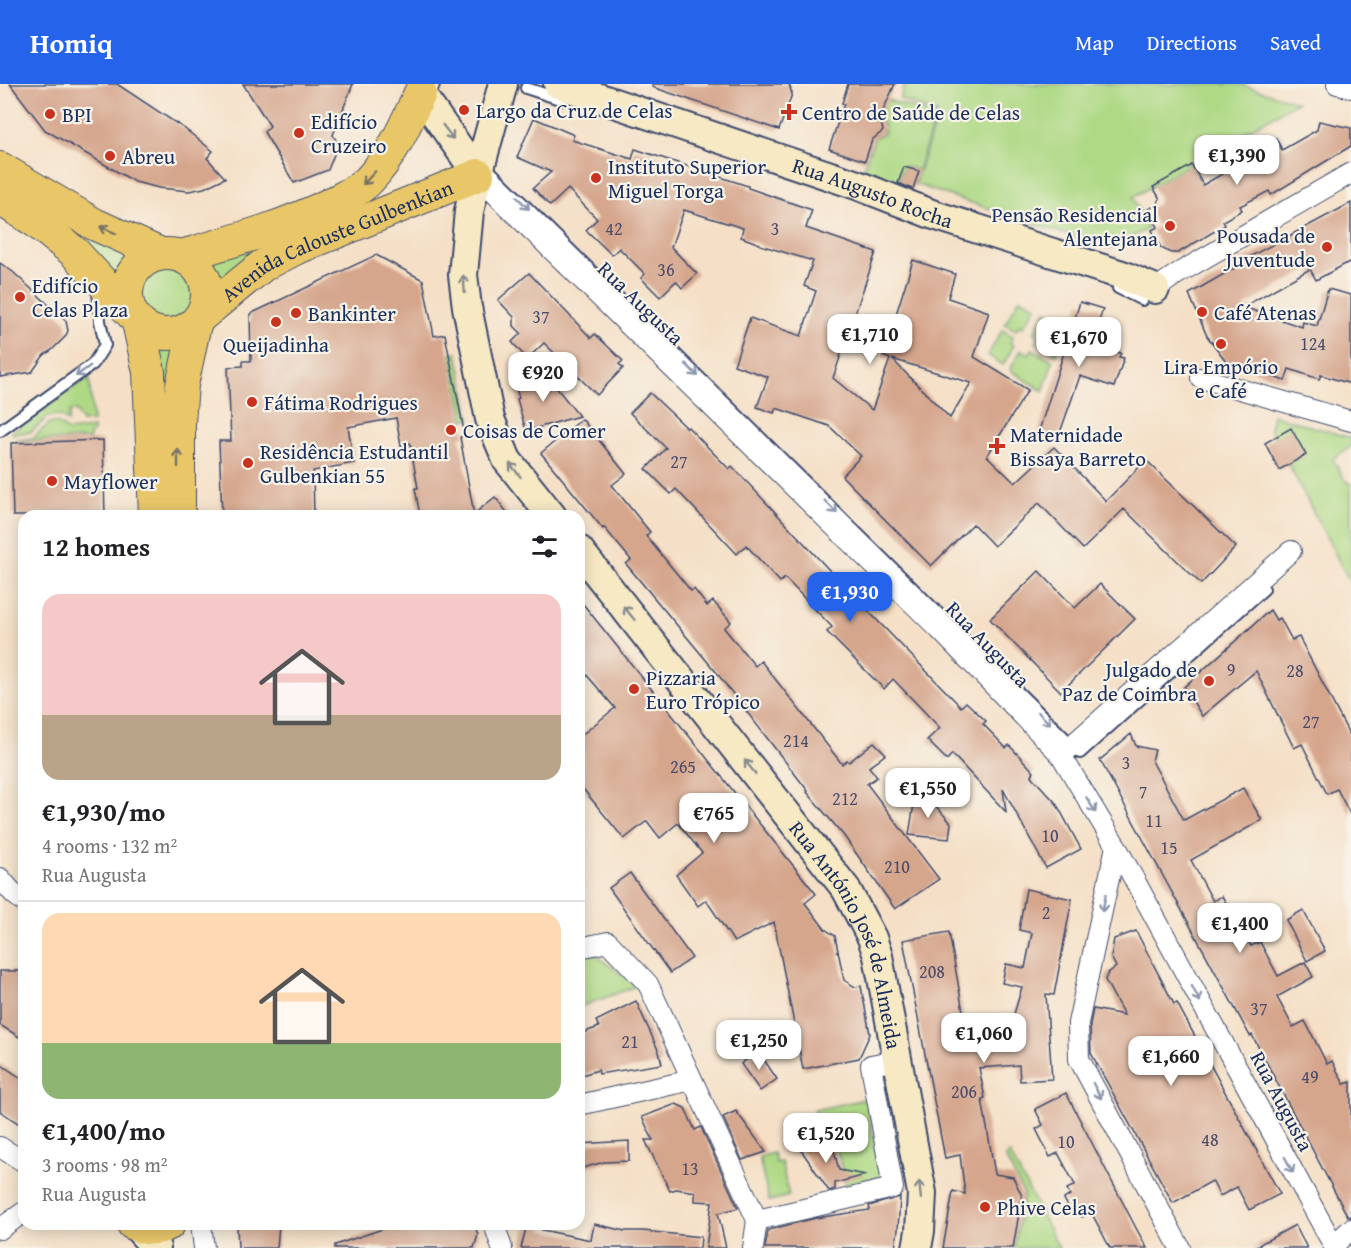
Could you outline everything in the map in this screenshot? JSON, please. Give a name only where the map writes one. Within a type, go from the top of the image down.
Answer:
[{"type":"main road","name":"Avenida Calouste Gulbenkian","points":[[155,510],[149,372],[127,299],[127,287],[131,275],[149,257],[171,255],[249,237],[312,213],[353,192],[368,181],[397,143],[420,87]]},
{"type":"main road","name":"Avenida Calouste Gulbenkian","points":[[134,317],[148,330],[160,334],[172,335],[184,331],[262,266],[295,249],[480,169]]},
{"type":"main road","points":[[2,175],[94,224],[171,255]]},
{"type":"main road","points":[[2,175],[35,221],[74,252],[134,317]]},
{"type":"main road","name":"Avenida Calouste Gulbenkian","points":[[171,255],[192,261],[200,270],[208,292],[207,304],[199,319],[182,385],[178,422],[179,510]]},
{"type":"street","points":[[1337,84],[1351,88]]},
{"type":"street","points":[[515,86],[480,169],[469,211],[463,275],[466,307],[490,419],[507,460],[547,510]]},
{"type":"street","points":[[420,87],[480,169]]},
{"type":"street","name":"Rua Augusto Rocha","points":[[564,93],[857,185],[920,210],[1122,275],[1148,295]]},
{"type":"street","name":"Rua Augusta","points":[[480,169],[504,203],[940,630],[1067,750],[1116,846],[1335,1247]]},
{"type":"street","points":[[1148,295],[1177,274],[1351,173]]},
{"type":"street","points":[[1201,378],[1351,421]]},
{"type":"street","points":[[1067,750],[1291,551]]},
{"type":"street","name":"Rua António José de Almeida","points":[[585,558],[846,889],[875,944],[922,1193],[917,1248]]},
{"type":"street","points":[[1116,846],[1078,1023],[1079,1059],[1180,1248]]},
{"type":"street","points":[[0,878],[18,897]]},
{"type":"street","points":[[585,947],[608,942],[648,984],[757,1220],[753,1248]]},
{"type":"street","points":[[757,1220],[893,1188],[871,1065],[897,1059]]},
{"type":"street","points":[[585,1104],[692,1080]]},
{"type":"street","points":[[0,1147],[18,1158]]},
{"type":"street","points":[[0,1229],[18,1216]]},
{"type":"street","points":[[1335,1247],[1351,1229]]},
{"type":"street","points":[[139,1230],[156,1248]]},
{"type":"street","points":[[202,1230],[204,1248]]},
{"type":"street","points":[[496,1230],[502,1248]]},
{"type":"lane","points":[[515,86],[564,93]]},
{"type":"lane","points":[[0,430],[93,364],[105,345],[100,321],[97,275]]},
{"type":"lane","points":[[1109,285],[1148,295]]},
{"type":"lane","points":[[1067,750],[1080,753],[1264,589]]},
{"type":"green space","points":[[905,84],[1239,84],[1297,102],[1133,197],[1148,229],[1109,249],[915,184],[938,114],[900,99]]},
{"type":"green space","points":[[862,92],[936,115],[918,170],[904,166],[897,184],[862,172],[875,137],[883,134],[884,128],[880,118],[857,110]]},
{"type":"green space","points":[[94,235],[139,251],[130,258],[117,281],[85,248]]},
{"type":"green space","points":[[247,249],[252,262],[217,292],[210,267],[201,256]]},
{"type":"green space","points":[[167,264],[178,266],[188,272],[194,282],[196,293],[194,304],[188,314],[178,320],[167,322],[156,320],[146,314],[140,304],[138,293],[140,282],[146,272],[156,266]]},
{"type":"green space","points":[[1020,298],[1036,306],[1023,327],[1019,325],[1016,330],[1005,324]]},
{"type":"green space","points":[[1046,311],[1067,322],[1056,354],[1036,342],[1039,337],[1034,333]]},
{"type":"green space","points":[[1002,330],[1013,336],[1010,343],[1014,345],[1003,365],[988,355]]},
{"type":"green space","points":[[184,341],[169,413],[155,342],[168,344]]},
{"type":"green space","points":[[1032,349],[1053,361],[1043,391],[1010,370],[1021,350],[1029,354]]},
{"type":"green space","points":[[457,353],[470,419],[464,420],[451,354]]},
{"type":"green space","points":[[89,377],[93,421],[82,422],[76,411],[70,411],[68,422],[59,415],[49,416],[31,432],[13,434],[12,432]]},
{"type":"green space","points":[[1273,415],[1351,438],[1351,446],[1333,459],[1345,481],[1351,483],[1351,584],[1270,429]]},
{"type":"green space","points":[[50,423],[57,423],[68,431],[93,428],[93,433],[90,434],[90,439],[14,441],[33,438]]},
{"type":"green space","points":[[593,953],[637,986],[585,1005],[585,954]]},
{"type":"green space","points":[[866,1099],[881,1174],[880,1177],[846,1185],[833,1136],[826,1132],[814,1110]]},
{"type":"green space","points":[[773,1153],[776,1163],[781,1162],[789,1196],[769,1201],[759,1157]]},
{"type":"green space","points":[[1010,1154],[1059,1248],[1014,1248],[1024,1194],[1005,1157]]},
{"type":"building","points":[[10,84],[117,84],[185,129],[213,151],[207,158],[225,178],[204,188],[189,191],[159,188],[135,182],[45,130]]},
{"type":"building","name":"Edifício Cruzeiro","points":[[243,84],[353,84],[333,135],[338,144],[328,170],[294,183],[264,132],[270,126]]},
{"type":"building","points":[[652,84],[789,84],[792,94],[779,130],[652,87]]},
{"type":"building","points":[[848,84],[895,84],[880,117],[883,131],[872,140],[865,161],[829,149]]},
{"type":"building","points":[[534,118],[574,135],[572,140],[632,159],[635,149],[748,186],[748,188],[812,210],[806,228],[876,252],[833,378],[872,410],[890,359],[883,356],[913,260],[955,274],[948,298],[989,312],[974,357],[1028,390],[987,456],[1015,483],[1054,447],[1106,501],[1146,460],[1236,547],[1201,584],[1124,509],[1083,549],[1039,503],[994,546],[973,524],[931,566],[842,476],[861,456],[829,426],[776,408],[774,413],[757,407],[768,377],[734,365],[750,318],[801,336],[816,291],[804,286],[813,261],[741,237],[743,228],[684,210],[671,247],[697,274],[682,288],[676,281],[660,297],[641,278],[645,274],[619,248],[612,255],[586,230],[597,219],[568,189],[550,206],[533,188],[551,172],[517,157]],"holes":[[[892,359],[971,383],[950,418]]]},
{"type":"building","points":[[1319,121],[1351,128],[1351,146],[1271,195],[1269,191],[1240,206],[1242,210],[1223,221],[1225,225],[1178,253],[1171,253],[1161,248],[1152,230],[1158,227],[1148,209],[1159,204],[1160,199],[1153,187],[1192,165],[1203,185],[1250,158],[1248,154],[1276,138],[1282,150],[1317,130]]},
{"type":"building","points":[[904,167],[919,171],[913,189],[898,183]]},
{"type":"building","points":[[1351,203],[1351,261],[1316,280],[1310,269],[1243,307],[1302,327],[1303,322],[1317,326],[1328,289],[1351,295],[1351,384],[1321,375],[1319,379],[1289,369],[1285,381],[1226,361],[1207,336],[1189,294],[1238,266],[1236,264]]},
{"type":"building","points":[[376,255],[423,280],[434,336],[445,334],[465,436],[460,437],[473,510],[419,510],[415,488],[418,488],[410,443],[401,445],[396,418],[348,427],[354,463],[313,471],[314,510],[222,510],[219,441],[231,441],[228,367],[243,366],[243,361],[251,361],[250,314]]},
{"type":"building","name":"Edifício Celas Plaza","points":[[0,263],[13,272],[66,321],[68,331],[52,350],[44,355],[32,372],[0,377]]},
{"type":"building","points":[[529,273],[591,338],[595,334],[623,361],[619,364],[623,368],[597,395],[544,343],[527,359],[512,342],[521,333],[514,326],[514,317],[498,300]]},
{"type":"building","points":[[1080,302],[1103,309],[1094,336],[1101,347],[1121,353],[1119,357],[1124,358],[1114,387],[1080,376],[1057,441],[1038,434]]},
{"type":"building","points":[[544,372],[579,416],[526,431],[516,388],[531,384],[529,376]]},
{"type":"building","points":[[650,393],[688,427],[729,469],[732,466],[961,707],[966,702],[986,721],[983,724],[1006,748],[1009,745],[1034,772],[1031,776],[1056,803],[1081,849],[1046,868],[1003,789],[1006,812],[952,754],[947,760],[927,740],[940,728],[893,679],[884,689],[827,632],[832,627],[785,578],[780,582],[746,545],[737,554],[676,489],[671,494],[646,469],[666,448],[630,413]]},
{"type":"building","points":[[582,419],[626,474],[612,485],[650,532],[646,536],[691,591],[694,589],[707,606],[713,601],[731,622],[724,628],[755,666],[761,661],[842,764],[847,760],[849,762],[874,742],[886,754],[869,767],[877,777],[867,784],[939,879],[895,909],[844,836],[807,792],[716,672],[626,564],[631,560],[541,453]]},
{"type":"building","points":[[1291,428],[1306,455],[1279,470],[1265,443]]},
{"type":"building","points":[[103,440],[105,510],[18,510],[18,516],[13,516],[11,443]]},
{"type":"building","points":[[495,497],[505,510],[479,510]]},
{"type":"building","points":[[1039,571],[1075,608],[1100,584],[1135,619],[1061,692],[990,619]]},
{"type":"building","points":[[585,606],[816,894],[805,903],[825,929],[835,936],[844,980],[855,987],[861,986],[870,1034],[859,1058],[803,1069],[774,922],[734,942],[706,900],[698,906],[676,875],[702,853],[678,823],[660,838],[647,821],[624,839],[585,791],[585,732],[615,708],[585,673]]},
{"type":"building","points":[[1270,610],[1276,620],[1280,618],[1292,640],[1299,637],[1351,738],[1351,816],[1337,789],[1327,794],[1302,744],[1294,748],[1256,671],[1202,716],[1184,687]]},
{"type":"building","points":[[1131,734],[1136,746],[1155,750],[1152,761],[1184,820],[1243,788],[1262,820],[1191,860],[1213,901],[1222,896],[1251,946],[1260,942],[1278,976],[1305,962],[1313,977],[1277,997],[1293,1027],[1305,1021],[1327,1064],[1332,1061],[1344,1084],[1351,1082],[1351,1217],[1348,1217],[1252,1035],[1250,1036],[1100,760]]},
{"type":"building","points":[[917,785],[951,823],[949,839],[909,835]]},
{"type":"building","points":[[630,873],[692,958],[670,973],[609,888]]},
{"type":"building","points":[[1026,889],[1072,899],[1054,995],[1046,994],[1052,1079],[1020,1081],[1019,1065],[979,1068],[995,1174],[1013,1177],[1022,1196],[1013,1248],[943,1248],[953,1191],[965,1194],[960,1155],[945,1158],[903,940],[949,932],[971,1045],[1006,1043],[1005,1030],[1015,1030],[1014,1014],[1022,987],[1002,983],[1006,964],[1025,968],[1032,933],[1019,930]]},
{"type":"building","points":[[1303,910],[1325,951],[1307,961],[1286,920]]},
{"type":"building","points":[[1136,931],[1280,1194],[1249,1210],[1237,1187],[1220,1196],[1212,1181],[1173,1203],[1091,1053],[1090,1024],[1093,1009],[1124,1015],[1105,980],[1108,973],[1116,967],[1111,957],[1114,939]]},
{"type":"building","points":[[0,971],[18,971],[18,1036],[0,1025]]},
{"type":"building","points":[[636,1001],[659,1052],[662,1064],[599,1074],[598,1070],[585,1074],[585,1032],[599,1027],[596,1021]]},
{"type":"building","points":[[758,1051],[777,1079],[760,1091],[741,1064]]},
{"type":"building","points":[[0,1064],[18,1076],[18,1123],[0,1111]]},
{"type":"building","points":[[1066,1093],[1147,1248],[1110,1248],[1091,1212],[1082,1217],[1079,1212],[1073,1215],[1064,1199],[1070,1195],[1067,1189],[1075,1185],[1058,1153],[1050,1157],[1036,1129],[1043,1125],[1035,1109]]},
{"type":"building","points":[[676,1104],[685,1108],[695,1130],[701,1127],[738,1208],[718,1213],[726,1248],[706,1248],[712,1202],[695,1201],[695,1192],[676,1189],[670,1191],[645,1140],[653,1140],[642,1117]]},
{"type":"building","points":[[736,1111],[766,1152],[742,1160],[723,1117]]},
{"type":"building","points":[[831,1139],[839,1170],[866,1175],[835,1183],[835,1189],[829,1191],[799,1147]]},
{"type":"building","points":[[629,1141],[629,1161],[604,1162],[585,1167],[585,1144]]},
{"type":"building","points":[[900,1197],[895,1248],[765,1248],[768,1230],[816,1218],[870,1210],[869,1206]]},
{"type":"building","points":[[594,1224],[625,1231],[701,1237],[700,1248],[521,1248],[526,1230],[542,1230],[591,1240]]},
{"type":"building","points":[[1295,1225],[1307,1248],[1253,1248]]},
{"type":"building","points":[[237,1230],[278,1230],[277,1248],[238,1248]]},
{"type":"building","points":[[379,1230],[476,1230],[478,1235],[474,1248],[335,1248],[335,1245]]},
{"type":"place","name":"Largo da Cruz de Celas","points":[[464,110]]},
{"type":"place","name":"Centro de Saúde de Celas","points":[[789,112]]},
{"type":"place","name":"BPI","points":[[50,114]]},
{"type":"place","name":"Edifício Cruzeiro","points":[[299,133]]},
{"type":"place","name":"Abreu","points":[[110,156]]},
{"type":"place","name":"Instituto Superior Miguel Torga","points":[[596,178]]},
{"type":"place","name":"Pensão Residencial Alentejana","points":[[1170,226]]},
{"type":"place","name":"Pousada de Juventude","points":[[1327,247]]},
{"type":"place","name":"Edifício Celas Plaza","points":[[20,297]]},
{"type":"place","name":"Café Atenas","points":[[1202,312]]},
{"type":"place","name":"Bankinter","points":[[296,313]]},
{"type":"place","name":"Queijadinha","points":[[276,322]]},
{"type":"place","name":"Lira Empório e Café","points":[[1221,344]]},
{"type":"place","name":"Fátima Rodrigues","points":[[252,402]]},
{"type":"place","name":"Coisas de Comer","points":[[451,430]]},
{"type":"place","name":"Maternidade Bissaya Barreto","points":[[997,446]]},
{"type":"place","name":"Residência Estudantil Gulbenkian 55","points":[[248,463]]},
{"type":"place","name":"Mayflower","points":[[52,481]]},
{"type":"place","name":"Julgado de Paz de Coimbra","points":[[1209,681]]},
{"type":"place","name":"Pizzaria Euro Trópico","points":[[634,689]]},
{"type":"place","name":"Phive Celas","points":[[985,1207]]}]
